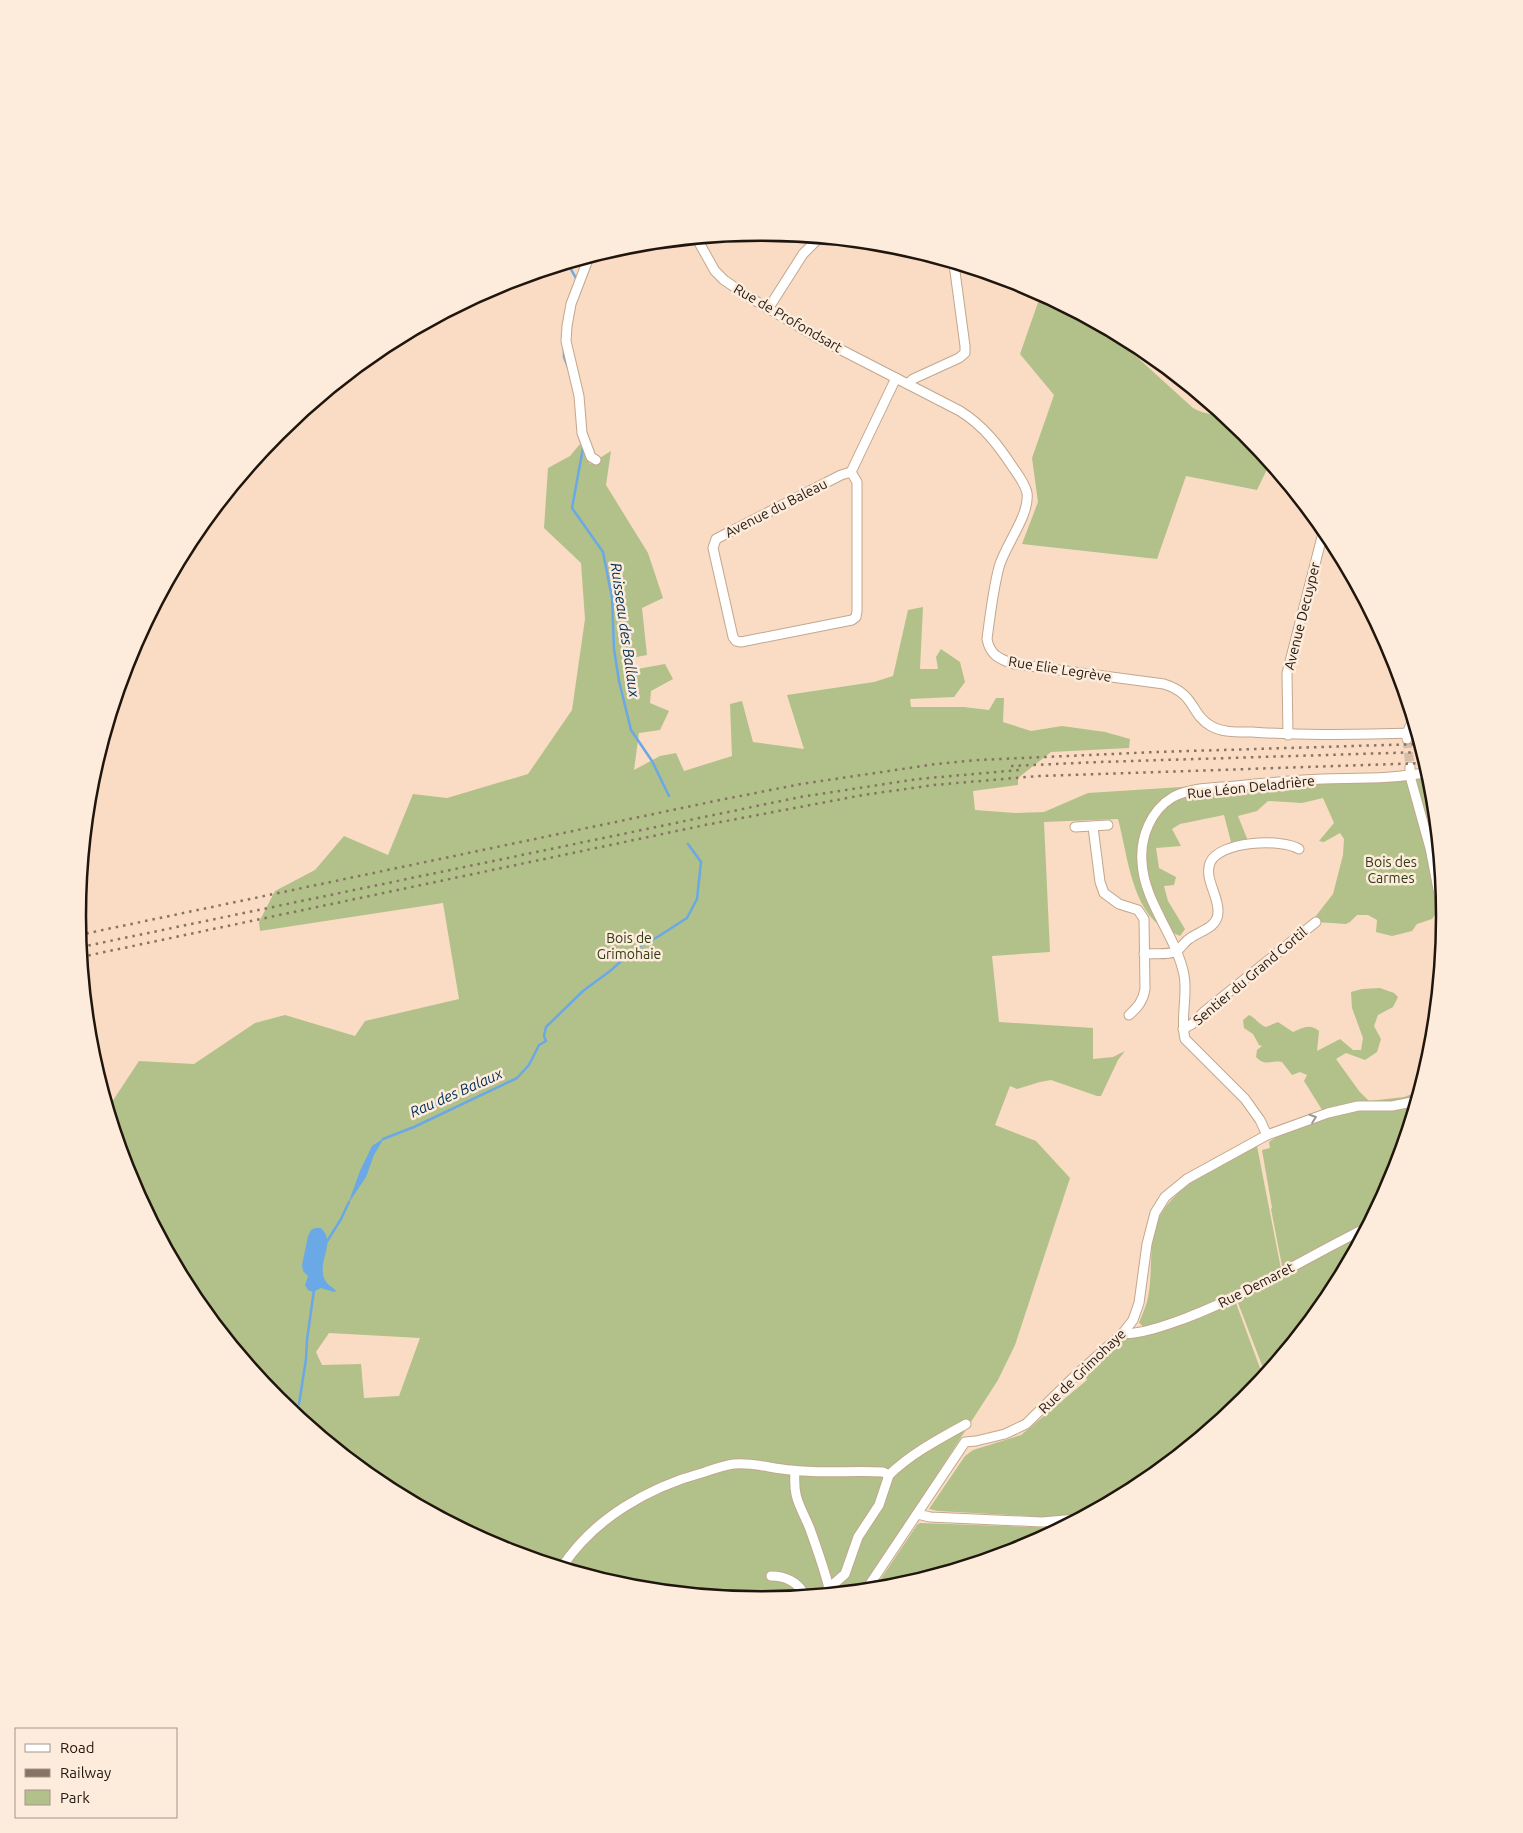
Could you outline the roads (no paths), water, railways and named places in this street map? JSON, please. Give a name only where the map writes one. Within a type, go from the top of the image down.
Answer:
[{"type":"street","points":[[768,309],[803,254],[813,244]]},
{"type":"street","name":"Rue de Profondsart","points":[[700,245],[706,258],[720,276],[768,309],[804,330],[871,364]]},
{"type":"street","points":[[586,264],[571,304],[566,342],[580,396],[582,433],[591,457],[596,460]]},
{"type":"street","points":[[908,384],[913,379],[960,358],[965,353],[955,270]]},
{"type":"street","name":"Rue Elie Legrève","points":[[871,364],[974,419],[999,446],[1024,483],[1027,493],[1026,505],[1004,551],[994,594],[987,639],[993,655],[1014,664],[1164,684],[1183,693],[1200,716],[1211,726],[1223,730],[1288,735],[1396,733],[1407,736],[1412,735]]},
{"type":"street","points":[[851,472],[896,378]]},
{"type":"street","name":"Avenue du Baleau","points":[[851,472],[857,482],[856,617],[852,620],[741,642],[736,641],[733,637],[712,548],[716,539],[841,475],[851,472]]},
{"type":"street","name":"Avenue Decuyper","points":[[1288,735],[1287,673],[1321,539]]},
{"type":"street","points":[[1407,736],[1410,728]]},
{"type":"street","points":[[1410,771],[1435,874]]},
{"type":"street","name":"Rue Léon Deladrière","points":[[1183,1029],[1184,974],[1176,952],[1147,890],[1141,859],[1146,829],[1154,815],[1164,804],[1174,796],[1198,789],[1421,772]]},
{"type":"street","points":[[1075,827],[1108,825]]},
{"type":"street","points":[[1093,827],[1100,882],[1104,893],[1119,904],[1138,910],[1144,919],[1144,994],[1136,1009],[1129,1015]]},
{"type":"street","points":[[1144,954],[1176,952],[1191,938],[1213,925],[1218,918],[1218,908],[1209,870],[1210,863],[1217,854],[1236,847],[1269,843],[1286,844],[1298,849]]},
{"type":"street","name":"Sentier du Grand Cortil","points":[[1183,1029],[1192,1024],[1316,922]]},
{"type":"street","points":[[1183,1029],[1187,1042],[1251,1107],[1267,1135]]},
{"type":"street","name":"Rue de Grimohaye","points":[[871,1583],[965,1442],[1005,1434],[1026,1424],[1078,1373],[1123,1333],[1130,1324],[1139,1303],[1150,1228],[1155,1213],[1171,1192],[1187,1179],[1267,1135],[1353,1106],[1392,1106],[1411,1102]]},
{"type":"street","name":"Rue Demaret","points":[[1123,1333],[1140,1332],[1176,1321],[1234,1298],[1358,1233]]},
{"type":"street","points":[[1130,1324],[1140,1332]]},
{"type":"street","points":[[829,1588],[845,1574],[861,1531],[879,1505],[889,1475],[925,1446],[966,1424]]},
{"type":"street","points":[[566,1563],[599,1526],[628,1504],[662,1487],[693,1475],[734,1464],[795,1471],[883,1472],[889,1475]]},
{"type":"street","points":[[795,1471],[796,1499],[823,1565],[829,1588]]},
{"type":"street","points":[[917,1514],[930,1517],[1042,1522],[1062,1521]]},
{"type":"street","points":[[771,1576],[783,1577],[792,1581],[802,1590]]},
{"type":"water","points":[[384,1138],[374,1155],[366,1177],[348,1204],[360,1171],[372,1146]]},
{"type":"water","points":[[321,1228],[327,1240],[323,1273],[326,1282],[336,1291],[334,1292],[321,1288],[313,1292],[308,1290],[305,1285],[308,1276],[303,1271],[302,1265],[308,1236],[311,1230]]},
{"type":"waterway","name":"Ruisseau des Ballaux","points":[[571,269],[577,280]]},
{"type":"waterway","name":"Ruisseau des Ballaux","points":[[564,348],[564,357],[568,367]]},
{"type":"waterway","name":"Ruisseau des Ballaux","points":[[583,448],[572,508],[603,552],[612,598],[614,649],[619,681],[631,730],[652,761],[669,796]]},
{"type":"waterway","name":"Rau des Balaux","points":[[383,1139],[414,1127],[517,1078],[529,1065],[539,1045],[546,1041],[544,1036],[546,1027],[583,991],[635,949],[687,918],[697,899],[701,862],[688,844]]},
{"type":"waterway","name":"Rau des Balaux","points":[[326,1243],[349,1202]]},
{"type":"waterway","name":"Rau des Balaux","points":[[299,1404],[314,1290]]},
{"type":"tunnel","points":[[1407,739],[1410,767]]},
{"type":"railway","points":[[87,933],[720,800],[801,784],[936,764],[978,760],[1156,752],[1415,744]]},
{"type":"railway","points":[[1011,766],[1416,752]]},
{"type":"railway","points":[[88,956],[705,825],[863,795],[934,785],[1038,776],[1419,763]]},
{"type":"railway","points":[[87,946],[800,797],[918,779],[1019,770]]},
{"type":"park label","name":"Bois des Carmes","points":[[1391,870]]},
{"type":"park label","name":"Bois de Grimohaie","points":[[629,946]]}]
